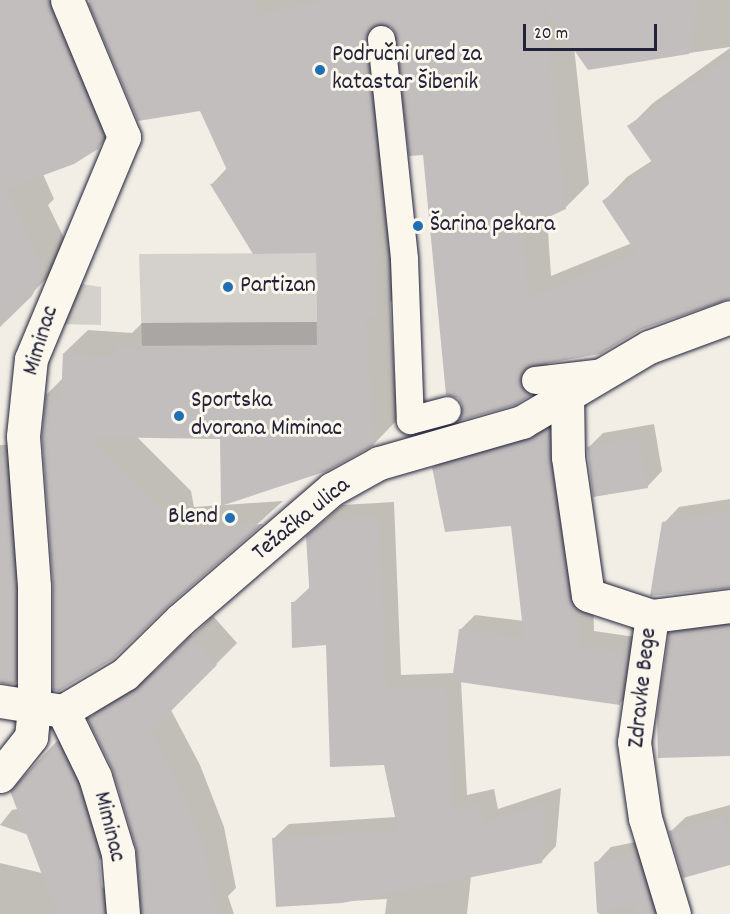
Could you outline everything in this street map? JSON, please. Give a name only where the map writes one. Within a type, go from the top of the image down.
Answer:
[{"type":"street","name":"Miminac","points":[[67,0],[124,137],[31,359],[23,436],[34,586],[49,709],[95,777],[118,853],[123,914]]},
{"type":"street","name":"Težačka ulica","points":[[49,709],[125,674],[180,620],[332,489],[379,463],[522,422],[649,347],[730,317]]},
{"type":"street","name":"Zdravke Bege","points":[[567,395],[568,457],[588,595],[652,616],[634,742],[645,818],[674,914]]},
{"type":"street","points":[[652,616],[730,606]]},
{"type":"street","points":[[0,701],[49,709],[31,737],[0,776]]},
{"type":"lane","points":[[381,39],[404,259],[410,420],[447,410]]},
{"type":"lane","points":[[535,380],[609,371]]},
{"type":"shaded area","name":"Partizan","points":[[316,253],[317,345],[142,347],[139,254]]},
{"type":"shaded area","points":[[75,283],[101,287],[101,325],[58,324]]},
{"type":"building","points":[[0,0],[49,0],[104,137],[98,149],[74,164],[6,189],[45,270],[32,296],[0,327]]},
{"type":"building","points":[[99,0],[256,0],[257,15],[325,0],[697,0],[689,54],[588,70],[544,7],[566,209],[523,229],[528,298],[637,254],[602,201],[654,165],[627,126],[730,57],[730,299],[642,329],[600,354],[526,367],[520,382],[531,395],[515,405],[458,421],[462,405],[458,398],[446,395],[423,155],[409,156],[394,30],[387,24],[372,26],[365,41],[378,158],[374,158],[377,317],[366,319],[374,445],[327,471],[221,506],[220,439],[90,437],[168,515],[171,530],[263,524],[168,606],[113,659],[59,691],[53,690],[53,585],[42,436],[46,393],[53,399],[61,399],[63,353],[114,357],[117,346],[317,345],[316,253],[253,254],[210,184],[232,181],[200,111],[138,121],[88,3]]},
{"type":"building","points":[[549,428],[549,460],[569,598],[578,610],[580,646],[628,652],[620,705],[452,681],[459,629],[524,638],[511,526],[445,532],[432,467],[453,465],[453,461],[527,440]]},
{"type":"building","points":[[639,438],[648,488],[593,497],[587,447]]},
{"type":"building","points":[[6,461],[15,587],[15,684],[0,683],[0,462]]},
{"type":"building","points":[[730,511],[730,588],[650,596],[662,522]]},
{"type":"building","points":[[379,516],[386,690],[446,687],[452,810],[479,804],[483,824],[546,802],[542,863],[342,903],[276,907],[272,838],[398,831],[384,765],[330,767],[326,645],[292,648],[291,602],[310,601],[306,536],[325,520]]},
{"type":"building","points":[[730,625],[730,756],[658,758],[657,715],[669,633]]},
{"type":"building","points":[[191,635],[217,665],[151,731],[180,786],[204,849],[217,914],[141,914],[136,848],[113,771],[87,718],[138,688]]},
{"type":"building","points":[[57,741],[77,784],[99,857],[104,914],[57,914],[10,791]]},
{"type":"building","points":[[724,817],[730,835],[730,865],[683,878],[669,831]]},
{"type":"building","points":[[636,854],[654,914],[636,914],[635,905],[597,913],[594,862]]},
{"type":"place","name":"Područni ured za katastar Šibenik","points":[[320,70]]},
{"type":"place","name":"Šarina pekara","points":[[418,226]]},
{"type":"place","name":"Partizan","points":[[228,287]]},
{"type":"place","name":"Sportska dvorana Miminac","points":[[179,416]]},
{"type":"place","name":"Blend","points":[[230,518]]}]
